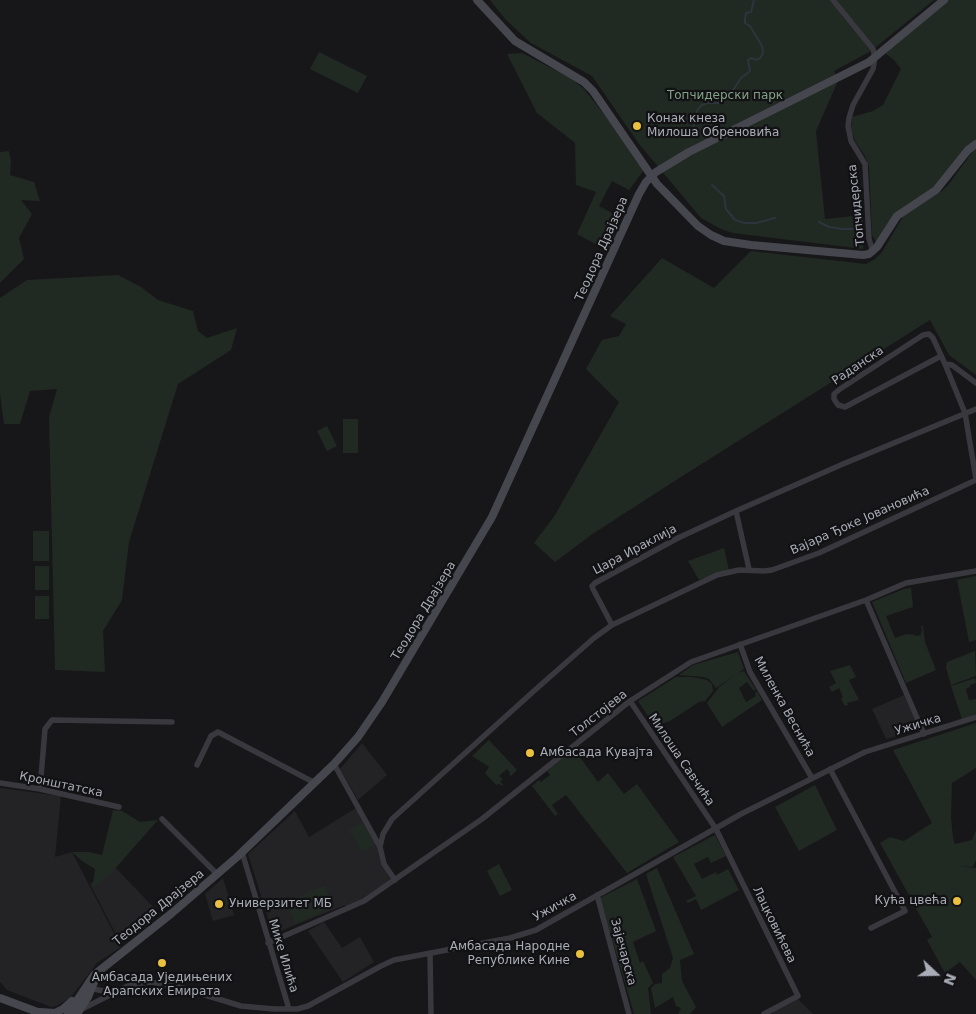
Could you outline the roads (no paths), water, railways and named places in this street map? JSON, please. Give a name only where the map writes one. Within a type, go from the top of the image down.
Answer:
[{"type":"main road","points":[[477,0],[515,41],[573,74],[589,86],[665,193],[695,224],[724,241],[863,255],[873,252],[896,217],[936,190],[968,150],[976,144]]},
{"type":"main road","points":[[652,176],[689,152],[859,68],[875,58],[944,0]]},
{"type":"main road","name":"Теодора Драјзера","points":[[79,1012],[88,989],[98,971],[139,940],[242,852],[352,745],[382,702],[492,517],[639,194],[652,176]]},
{"type":"main road","name":"Теодора Драјзера","points":[[68,1014],[78,998],[88,989]]},
{"type":"main road","points":[[0,998],[41,1013],[55,1013],[78,998]]},
{"type":"street","points":[[833,0],[872,48],[875,58]]},
{"type":"street","name":"Топчидерска","points":[[873,252],[869,240],[866,170],[861,157],[851,141],[848,118],[873,69],[875,58]]},
{"type":"street","name":"Раданска","points":[[941,356],[845,407],[838,405],[834,399],[834,394],[840,389],[923,335],[929,334],[933,338],[945,364],[965,413],[976,479]]},
{"type":"street","points":[[945,364],[952,365],[976,383]]},
{"type":"street","name":"Цара Ираклија","points":[[612,625],[593,589],[593,584],[678,538],[736,511],[976,409]]},
{"type":"street","name":"Вајара Ђоке Јовановића","points":[[612,625],[717,575],[749,570],[772,570],[819,553],[976,479]]},
{"type":"street","points":[[736,511],[749,570]]},
{"type":"street","name":"Толстојева","points":[[268,942],[354,906],[395,880],[482,819],[630,701],[691,662],[866,600],[906,583],[976,571]]},
{"type":"street","points":[[866,600],[924,734]]},
{"type":"street","points":[[380,847],[383,834],[392,819],[530,694],[612,625]]},
{"type":"street","name":"Миленка Веснића","points":[[740,644],[750,672],[812,778]]},
{"type":"street","name":"Милоша Савчића","points":[[630,701],[716,829]]},
{"type":"street","name":"Ужичка","points":[[88,989],[104,991],[121,989],[141,983],[161,983],[241,1006],[303,1008],[315,1004],[387,963],[401,958],[529,933],[741,814],[830,769],[866,752],[976,717]]},
{"type":"street","points":[[40,789],[45,729],[52,720],[172,722]]},
{"type":"street","points":[[197,765],[211,736],[218,732],[315,782]]},
{"type":"street","points":[[334,764],[380,847],[384,864],[395,880]]},
{"type":"street","points":[[830,769],[905,911],[871,928]]},
{"type":"street","name":"Кронштатска","points":[[0,783],[40,789],[119,807]]},
{"type":"street","points":[[162,818],[217,874]]},
{"type":"street","name":"Лацковићева","points":[[716,829],[798,996],[764,1014]]},
{"type":"street","name":"Мике Илића","points":[[242,852],[289,1009]]},
{"type":"street","name":"Зајечарска","points":[[597,895],[629,1014]]},
{"type":"street","points":[[430,953],[430,1014]]},
{"type":"street","name":"Ужичка","points":[[79,1012],[121,989]]},
{"type":"waterway","points":[[693,134],[698,109],[707,103],[722,103],[728,98],[741,78],[750,71],[748,60],[751,58],[757,60],[763,53],[762,46],[750,26],[745,23],[746,13],[751,12],[754,0]]},
{"type":"waterway","points":[[712,185],[724,196],[726,209],[735,220],[744,223],[756,223],[775,218]]},
{"type":"waterway","points":[[819,222],[829,227],[860,229]]},
{"type":"place","name":"Конак кнеза Милоша Обреновића","points":[[637,126]]},
{"type":"place","name":"Амбасада Кувајта","points":[[530,753]]},
{"type":"place","name":"Кућа цвећа","points":[[957,901]]},
{"type":"place","name":"Универзитет МБ","points":[[219,904]]},
{"type":"place","name":"Амбасада Народне Републике Кине","points":[[580,954]]},
{"type":"place","name":"Амбасада Уједињених Арапских Емирата","points":[[162,963]]},
{"type":"park label","name":"Топчидерски парк","points":[[725,96]]}]
